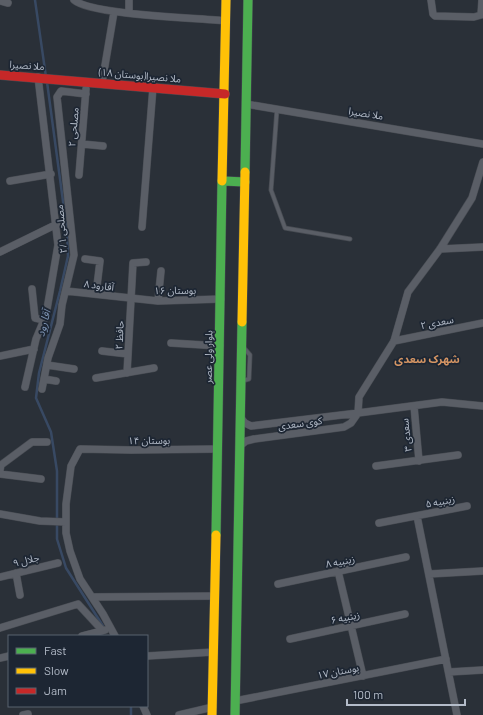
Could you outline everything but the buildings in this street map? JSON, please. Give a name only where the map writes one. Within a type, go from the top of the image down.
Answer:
[{"type":"main road","name":"بلوار ولی عصر","points":[[212,711],[226,0]]},
{"type":"main road","points":[[234,715],[248,0]]},
{"type":"main road","name":"ملا نصیرا","points":[[0,75],[45,78]]},
{"type":"main road","name":"ملا نصیرا(بوستان ۱۸)","points":[[45,78],[225,94]]},
{"type":"main road","points":[[223,181],[245,182]]},
{"type":"street","points":[[74,0],[85,6],[114,12],[226,21]]},
{"type":"street","points":[[129,0],[129,13]]},
{"type":"street","points":[[431,0],[433,14],[436,16],[481,15],[482,0]]},
{"type":"street","points":[[0,1],[8,3]]},
{"type":"street","points":[[102,83],[114,12]]},
{"type":"street","points":[[25,387],[34,349],[44,320],[58,245],[50,174],[45,78]]},
{"type":"street","name":"مصلحی ۲","points":[[79,175],[87,81]]},
{"type":"street","points":[[142,227],[153,87]]},
{"type":"street","name":"مصلحی ۲/۱","points":[[42,389],[47,365],[60,324],[74,255],[57,97],[61,91],[86,94]]},
{"type":"street","name":"ملا نصیرا","points":[[246,104],[483,144]]},
{"type":"street","points":[[82,144],[103,146]]},
{"type":"street","points":[[358,413],[359,397],[394,341],[408,292],[440,249],[472,198],[483,162]]},
{"type":"street","points":[[10,181],[50,174]]},
{"type":"street","points":[[0,252],[56,224]]},
{"type":"street","points":[[440,249],[483,247]]},
{"type":"street","points":[[85,259],[100,261],[96,294]]},
{"type":"street","name":"حافظ ۲","points":[[127,373],[133,263],[146,262]]},
{"type":"street","points":[[158,301],[161,271]]},
{"type":"street","points":[[32,290],[35,318],[44,320]]},
{"type":"street","name":"آقارود ۸","points":[[66,291],[130,299]]},
{"type":"street","name":"بوستان ۱۶","points":[[130,299],[158,301],[221,299]]},
{"type":"street","name":"سعدی ۲","points":[[394,341],[483,323]]},
{"type":"street","points":[[171,343],[220,346]]},
{"type":"street","points":[[0,356],[34,349]]},
{"type":"street","points":[[102,352],[128,354]]},
{"type":"street","points":[[47,365],[74,369]]},
{"type":"street","points":[[96,378],[154,368]]},
{"type":"street","points":[[44,379],[56,381]]},
{"type":"street","name":"کوی سعدی","points":[[240,417],[245,423],[251,426],[442,402],[483,406]]},
{"type":"street","name":"سعدی ۳","points":[[414,406],[419,461]]},
{"type":"street","name":"کوی سعدی","points":[[240,446],[246,441],[254,439],[344,427],[351,423],[358,413]]},
{"type":"street","points":[[0,470],[1,465],[32,442],[47,442]]},
{"type":"street","name":"بوستان ۱۴","points":[[66,522],[66,504],[71,466],[80,449],[218,449]]},
{"type":"street","points":[[376,466],[458,455]]},
{"type":"street","points":[[0,474],[41,479]]},
{"type":"street","name":"زینبیه ۵","points":[[378,523],[467,506]]},
{"type":"street","points":[[0,514],[40,521],[66,522],[70,551],[80,579],[111,628],[114,635]]},
{"type":"street","points":[[417,516],[457,715]]},
{"type":"street","name":"زینبیه ۸","points":[[278,584],[406,558]]},
{"type":"street","name":"جلال ۹","points":[[0,577],[58,563]]},
{"type":"street","points":[[338,571],[363,676]]},
{"type":"street","points":[[429,574],[483,571]]},
{"type":"street","points":[[16,573],[20,595]]},
{"type":"street","points":[[92,597],[215,596]]},
{"type":"street","points":[[0,628],[78,604],[98,633]]},
{"type":"street","name":"زینبیه ۶","points":[[290,639],[405,614]]},
{"type":"street","points":[[87,635],[111,628]]},
{"type":"street","points":[[148,656],[214,652]]},
{"type":"street","name":"بوستان ۱۷","points":[[235,702],[446,659]]},
{"type":"street","points":[[449,672],[483,670]]},
{"type":"street","points":[[179,715],[212,711]]},
{"type":"lane","points":[[277,109],[271,190],[285,228],[350,239]]},
{"type":"waterway","name":"آقا رود","points":[[35,0],[46,77]]},
{"type":"waterway","name":"آقا رود","points":[[47,82],[67,231],[68,256],[39,373],[36,398],[51,432],[57,471],[57,539],[66,568],[103,626]]},
{"type":"waterway","name":"آقا رود","points":[[131,707],[131,715]]},
{"type":"traffic: fast","points":[[245,172],[248,0]]},
{"type":"traffic: fast","points":[[216,535],[222,181]]},
{"type":"traffic: fast","points":[[223,181],[245,182]]},
{"type":"traffic: fast","points":[[235,715],[242,322]]},
{"type":"traffic: slow","points":[[222,181],[226,0]]},
{"type":"traffic: slow","points":[[242,322],[245,172]]},
{"type":"traffic: slow","points":[[212,715],[216,535]]},
{"type":"traffic: jam","points":[[0,75],[225,94]]},
{"type":"district","name":"شهرک سعدی","points":[[427,358]]}]
